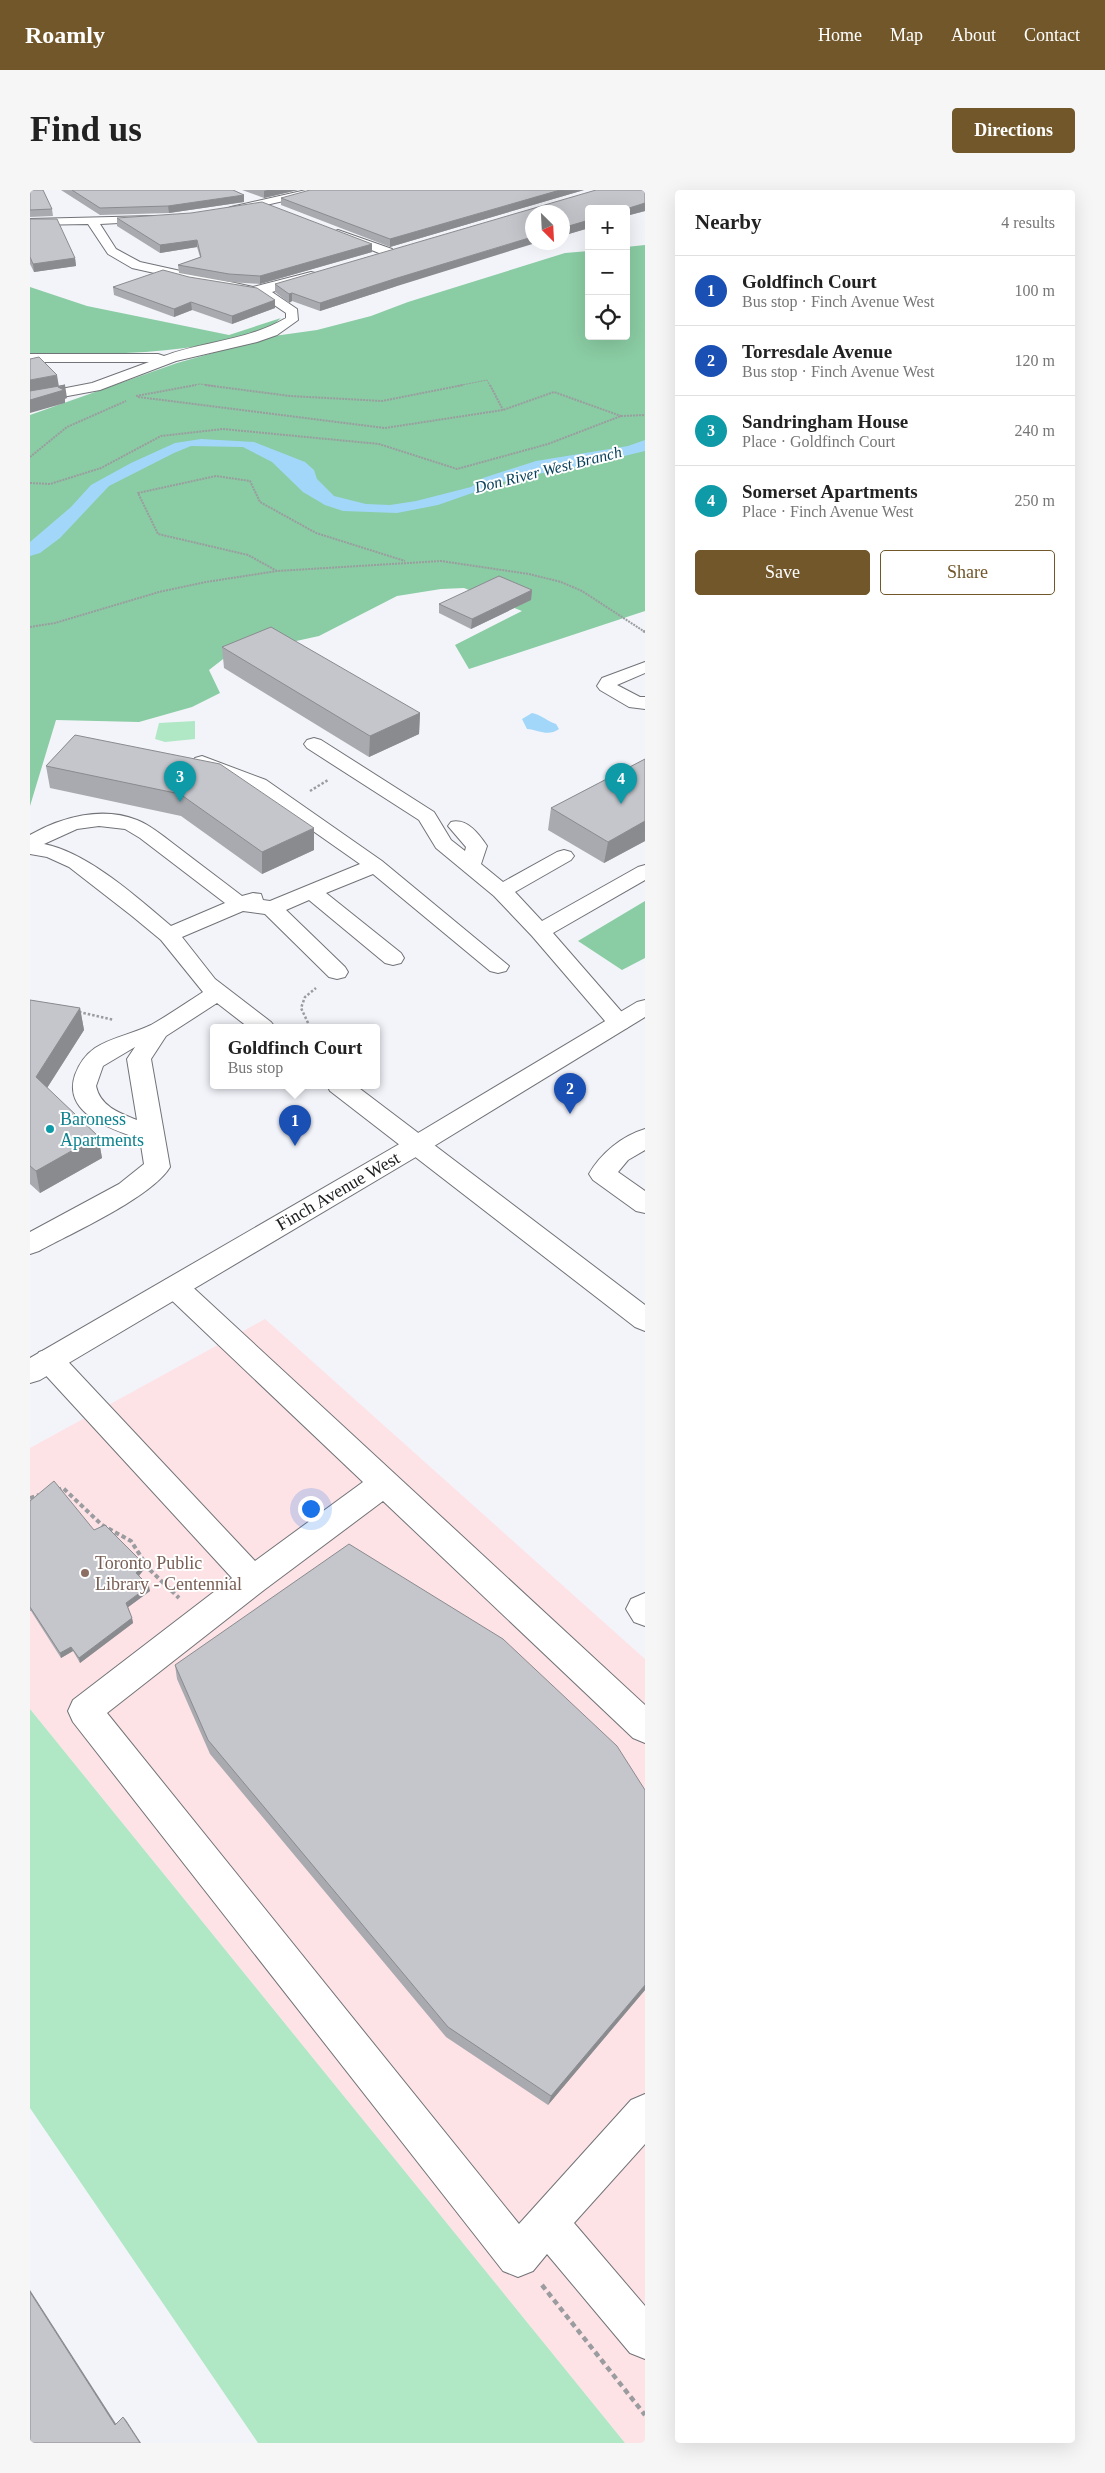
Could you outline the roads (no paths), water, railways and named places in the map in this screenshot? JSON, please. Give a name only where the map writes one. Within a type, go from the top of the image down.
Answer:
[{"type":"street","points":[[221,212],[264,204],[320,190]]},
{"type":"street","points":[[242,196],[285,212]]},
{"type":"street","points":[[30,222],[167,218]]},
{"type":"street","points":[[92,221],[112,251],[136,265],[236,289],[261,290],[326,271]]},
{"type":"street","points":[[330,230],[393,250],[370,257]]},
{"type":"street","points":[[30,399],[96,387],[172,358],[252,340],[272,332],[292,320],[292,312],[261,290]]},
{"type":"street","points":[[30,358],[172,358]]},
{"type":"street","points":[[645,667],[608,682],[606,686],[636,703],[645,703]]},
{"type":"street","points":[[314,744],[427,816],[443,844],[502,891],[540,931],[619,1023]]},
{"type":"street","points":[[196,760],[259,784],[375,865],[498,966]]},
{"type":"street","points":[[30,844],[52,831],[74,823],[99,820],[130,824],[147,834],[239,904]]},
{"type":"street","points":[[458,826],[477,846],[470,864]]},
{"type":"street","points":[[30,848],[53,852],[76,863],[169,935],[207,984],[259,1024]]},
{"type":"street","points":[[502,891],[564,856]]},
{"type":"street","points":[[169,935],[239,904],[312,892],[375,865]]},
{"type":"street","points":[[540,931],[645,871]]},
{"type":"street","points":[[312,892],[392,958]]},
{"type":"street","points":[[276,898],[337,972]]},
{"type":"street","points":[[152,1134],[109,1120],[85,1098],[82,1083],[94,1060],[118,1046],[158,1031],[217,992]]},
{"type":"street","name":"Finch Avenue West","points":[[40,1366],[417,1145],[645,1008]]},
{"type":"street","points":[[30,1244],[128,1190],[157,1167],[140,1059],[158,1031]]},
{"type":"street","points":[[344,1089],[641,1311]]},
{"type":"street","points":[[645,1138],[619,1154],[602,1174],[645,1204]]},
{"type":"street","points":[[175,1287],[645,1727]]},
{"type":"street","points":[[40,1366],[252,1580]]},
{"type":"street","points":[[385,1483],[252,1580],[85,1711],[518,2256],[645,2114]]},
{"type":"street","points":[[645,1607],[642,1609],[645,1612]]},
{"type":"street","points":[[547,2223],[645,2338]]},
{"type":"water","name":"Don River West Branch","points":[[201,439],[254,442],[305,462],[314,470],[317,479],[334,496],[366,504],[390,505],[416,501],[471,487],[483,478],[536,461],[628,446],[645,440],[645,451],[583,466],[515,478],[438,505],[397,513],[343,511],[325,505],[303,492],[272,462],[243,447],[191,446],[109,486],[60,538],[40,553],[30,556],[30,542],[71,507],[91,485],[131,463],[175,443]]},
{"type":"water","points":[[532,713],[556,724],[559,729],[547,733],[527,729],[522,719]]},
{"type":"place","name":"Sandringham House","points":[[180,802]]},
{"type":"place","name":"Somerset Apartments","points":[[621,804]]},
{"type":"place","name":"Torresdale Avenue","points":[[570,1114]]},
{"type":"place","name":"Baroness Apartments","points":[[50,1129]]},
{"type":"place","name":"Goldfinch Court","points":[[295,1146]]},
{"type":"place","name":"Toronto Public Library - Centennial","points":[[85,1573]]}]
